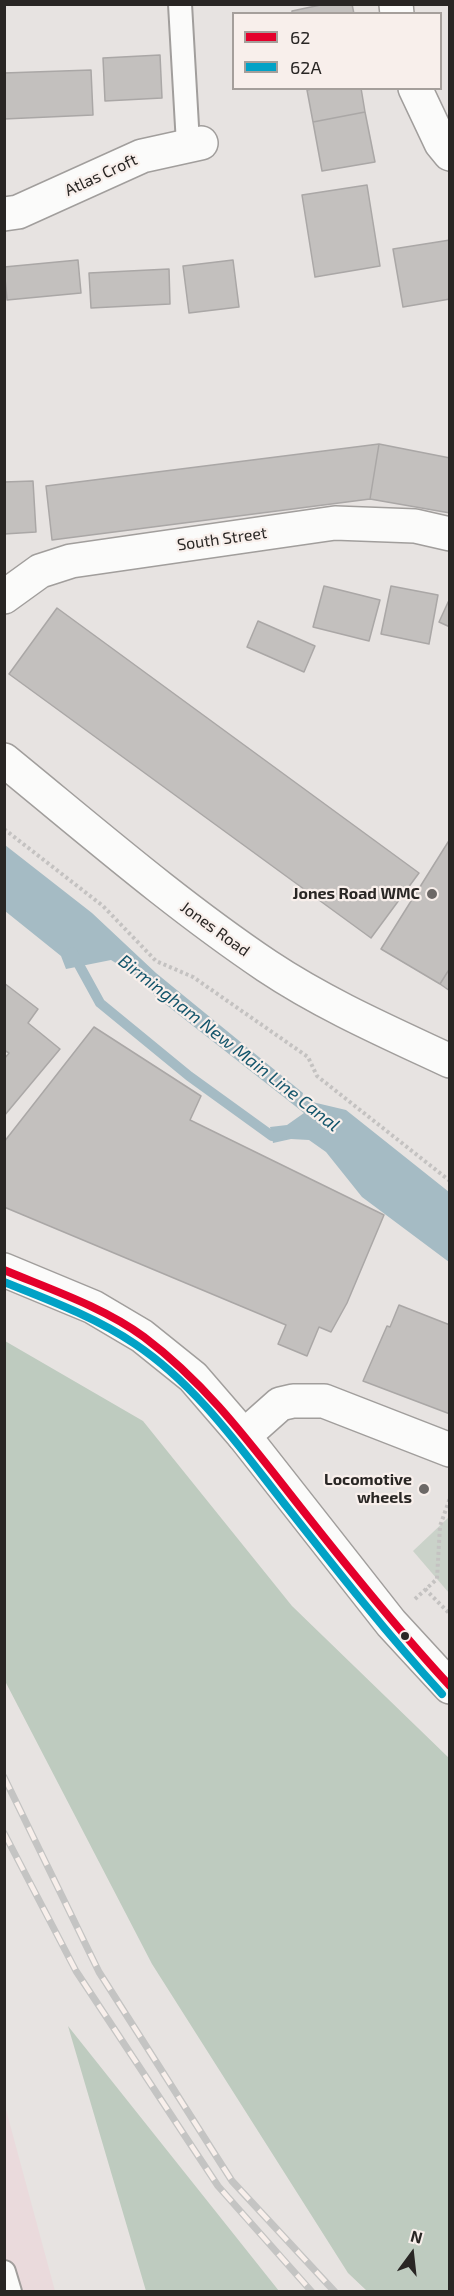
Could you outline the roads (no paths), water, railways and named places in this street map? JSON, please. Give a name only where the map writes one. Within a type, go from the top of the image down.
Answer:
[{"type":"street","points":[[415,90],[441,143],[450,154]]},
{"type":"street","name":"Atlas Croft","points":[[4,213],[18,212],[142,156],[194,144]]},
{"type":"street","name":"South Street","points":[[4,597],[40,571],[71,561],[334,523],[415,526],[450,534]]},
{"type":"street","name":"Jones Road","points":[[4,760],[182,905],[269,967],[357,1018],[450,1061]]},
{"type":"street","points":[[4,1270],[93,1307],[141,1336],[194,1377],[244,1436],[391,1623],[450,1687]]},
{"type":"street","points":[[244,1436],[280,1404],[293,1401],[324,1401],[450,1450]]},
{"type":"lane","points":[[180,4],[194,144]]},
{"type":"lane","points":[[4,2272],[10,2292]]},
{"type":"water","name":"Birmingham New Main Line Canal","points":[[5,845],[92,913],[156,973],[303,1093],[302,1097],[308,1101],[346,1110],[449,1192],[449,1262],[362,1197],[326,1152],[309,1140],[291,1139],[273,1143],[270,1127],[287,1125],[304,1113],[155,996],[147,983],[111,960],[66,969],[61,956],[5,911]]},
{"type":"waterway","points":[[72,952],[100,1003],[189,1076],[272,1136],[286,1132]]},
{"type":"railway","points":[[4,1777],[99,1972],[232,2181],[335,2292]]},
{"type":"railway","points":[[4,1833],[76,1971],[218,2186],[312,2292]]},
{"type":"place","name":"Jones Road WMC","points":[[432,894]]},
{"type":"place","name":"Locomotive wheels","points":[[424,1489]]}]
